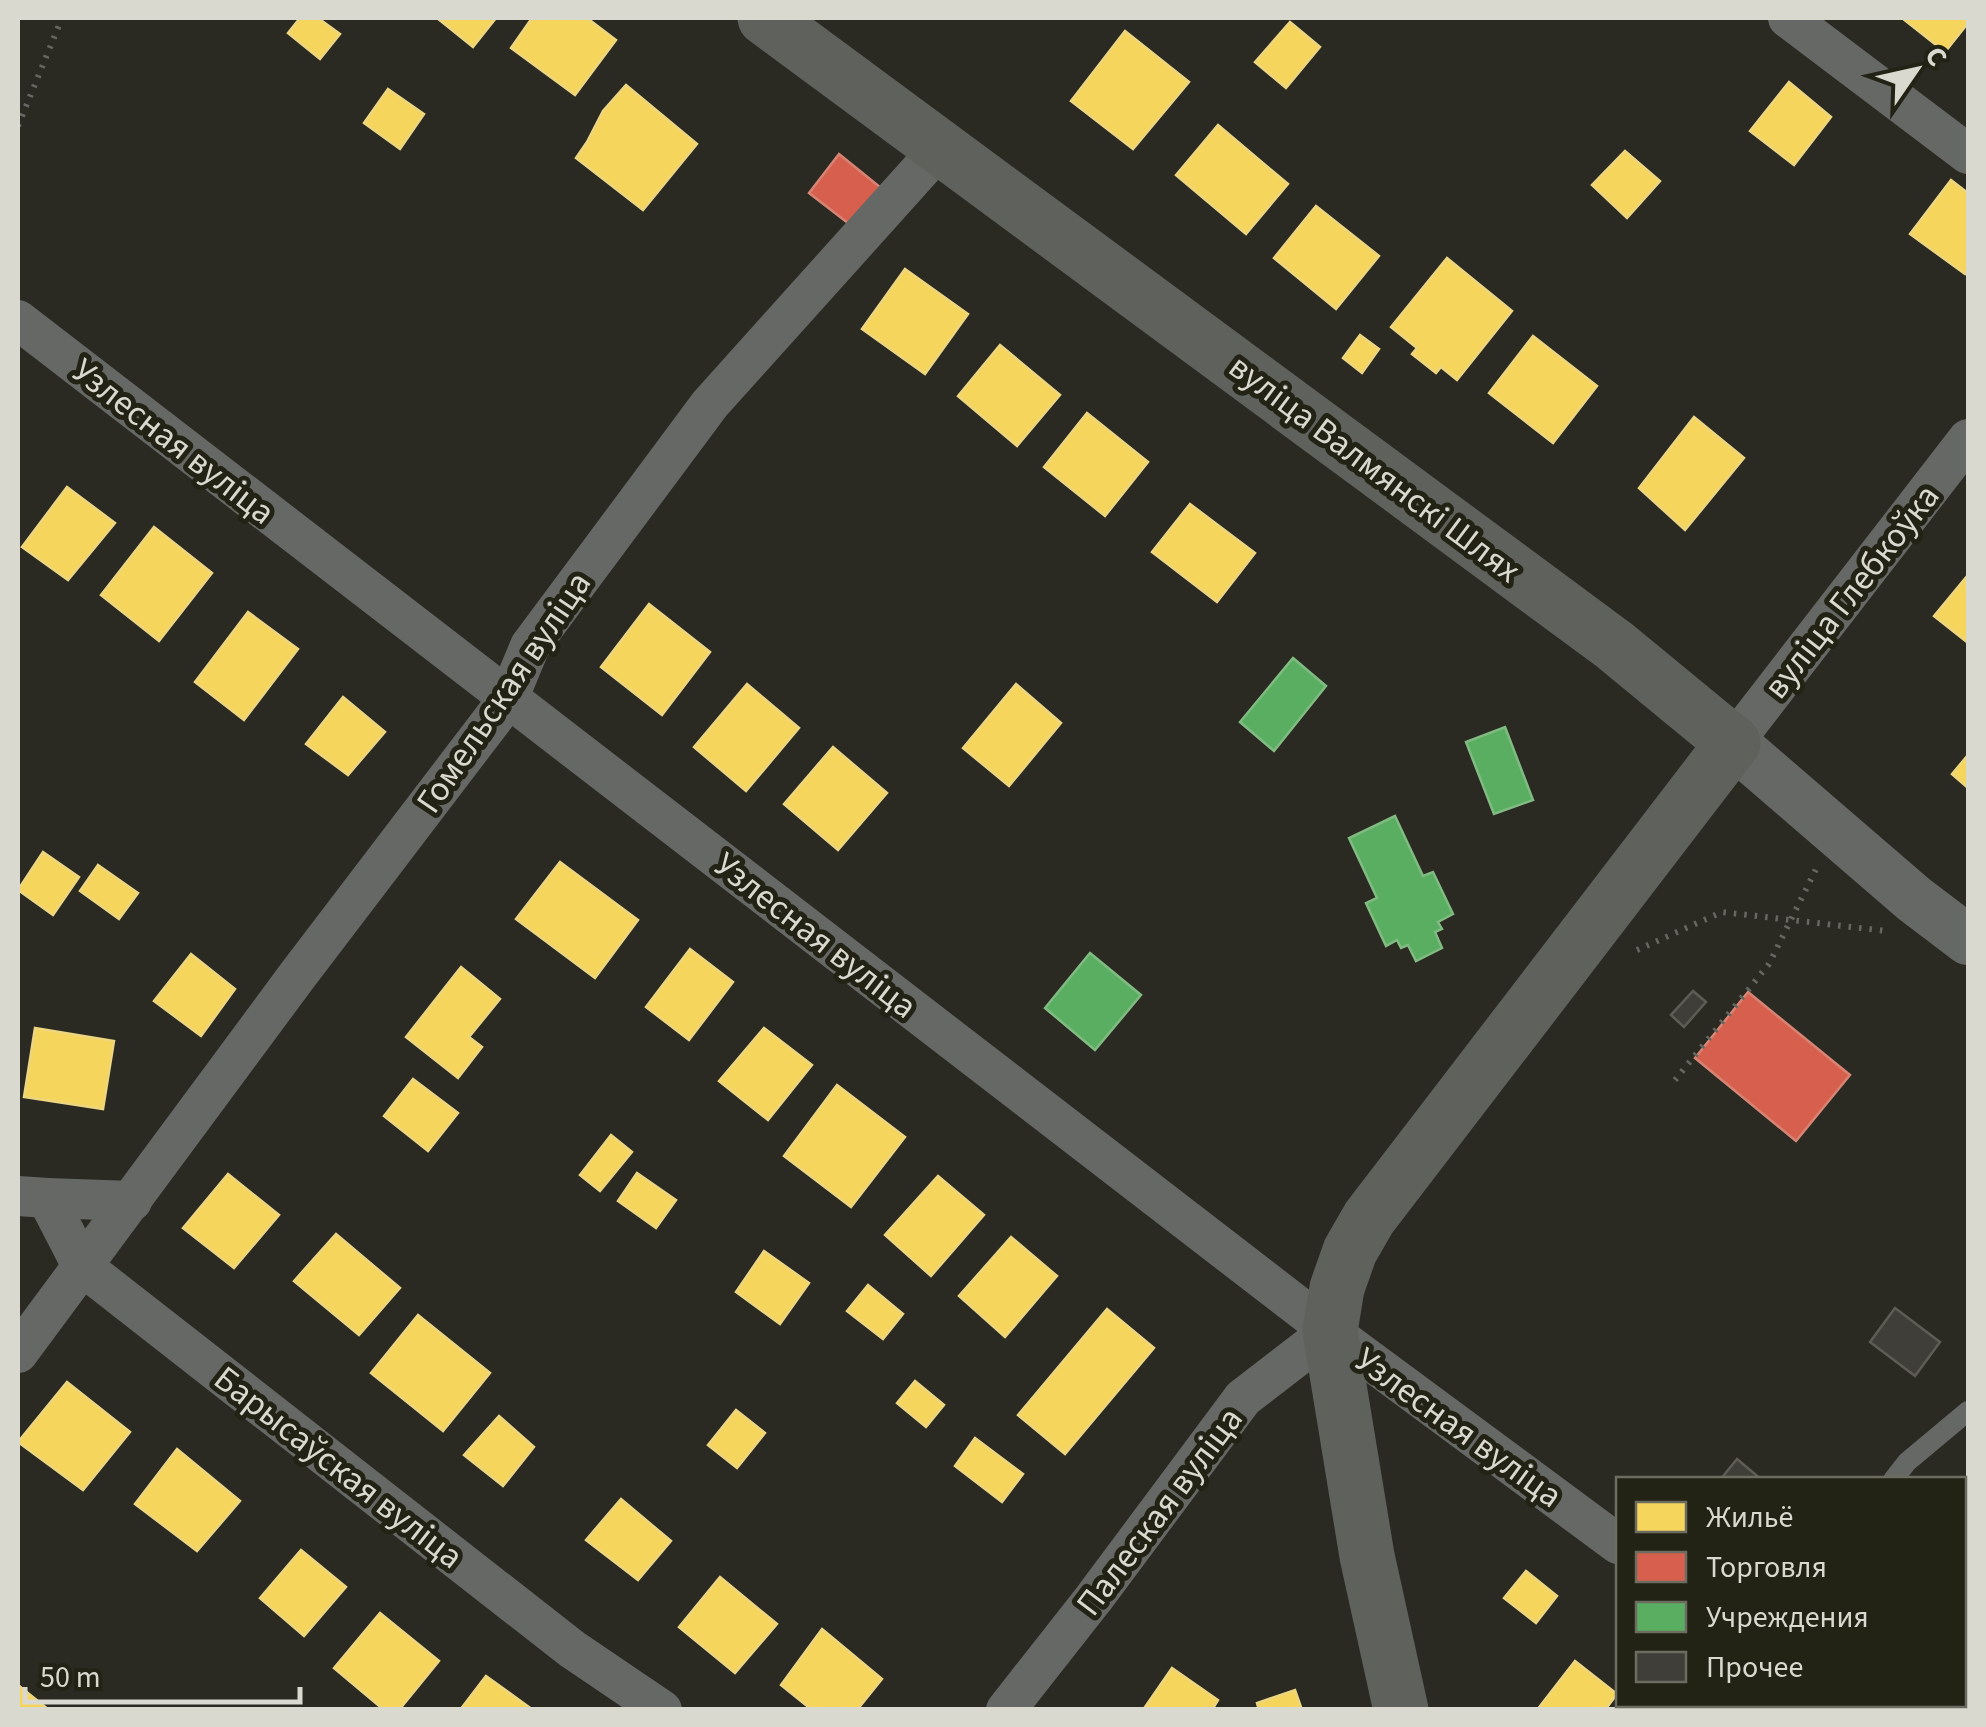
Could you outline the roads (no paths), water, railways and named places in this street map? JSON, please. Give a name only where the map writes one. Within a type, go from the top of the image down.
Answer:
[{"type":"main road","name":"вуліца Валмянскі Шлях","points":[[765,18],[1614,645],[1733,743]]},
{"type":"main road","points":[[1401,1710],[1367,1556],[1330,1331],[1337,1288],[1350,1251],[1369,1218],[1733,743]]},
{"type":"street","points":[[1788,18],[1968,154]]},
{"type":"street","name":"Гомельская вуліца","points":[[18,1353],[508,699],[530,646],[710,404],[941,146]]},
{"type":"street","name":"Узлесная вуліца","points":[[18,320],[1330,1331],[1616,1543]]},
{"type":"street","name":"вуліца Глебкоўка","points":[[1733,743],[1968,439]]},
{"type":"street","name":"вуліца Валмянскі Шлях","points":[[1733,743],[1834,832],[1968,940]]},
{"type":"street","name":"Барысаўская вуліца","points":[[32,1197],[132,1201]]},
{"type":"street","name":"Барысаўская вуліца","points":[[32,1197],[82,1266],[572,1650],[662,1710]]},
{"type":"street","name":"Палеская вуліца","points":[[1006,1710],[1244,1398],[1330,1331]]},
{"type":"lane","points":[[1895,1477],[1907,1462],[1968,1410]]}]
